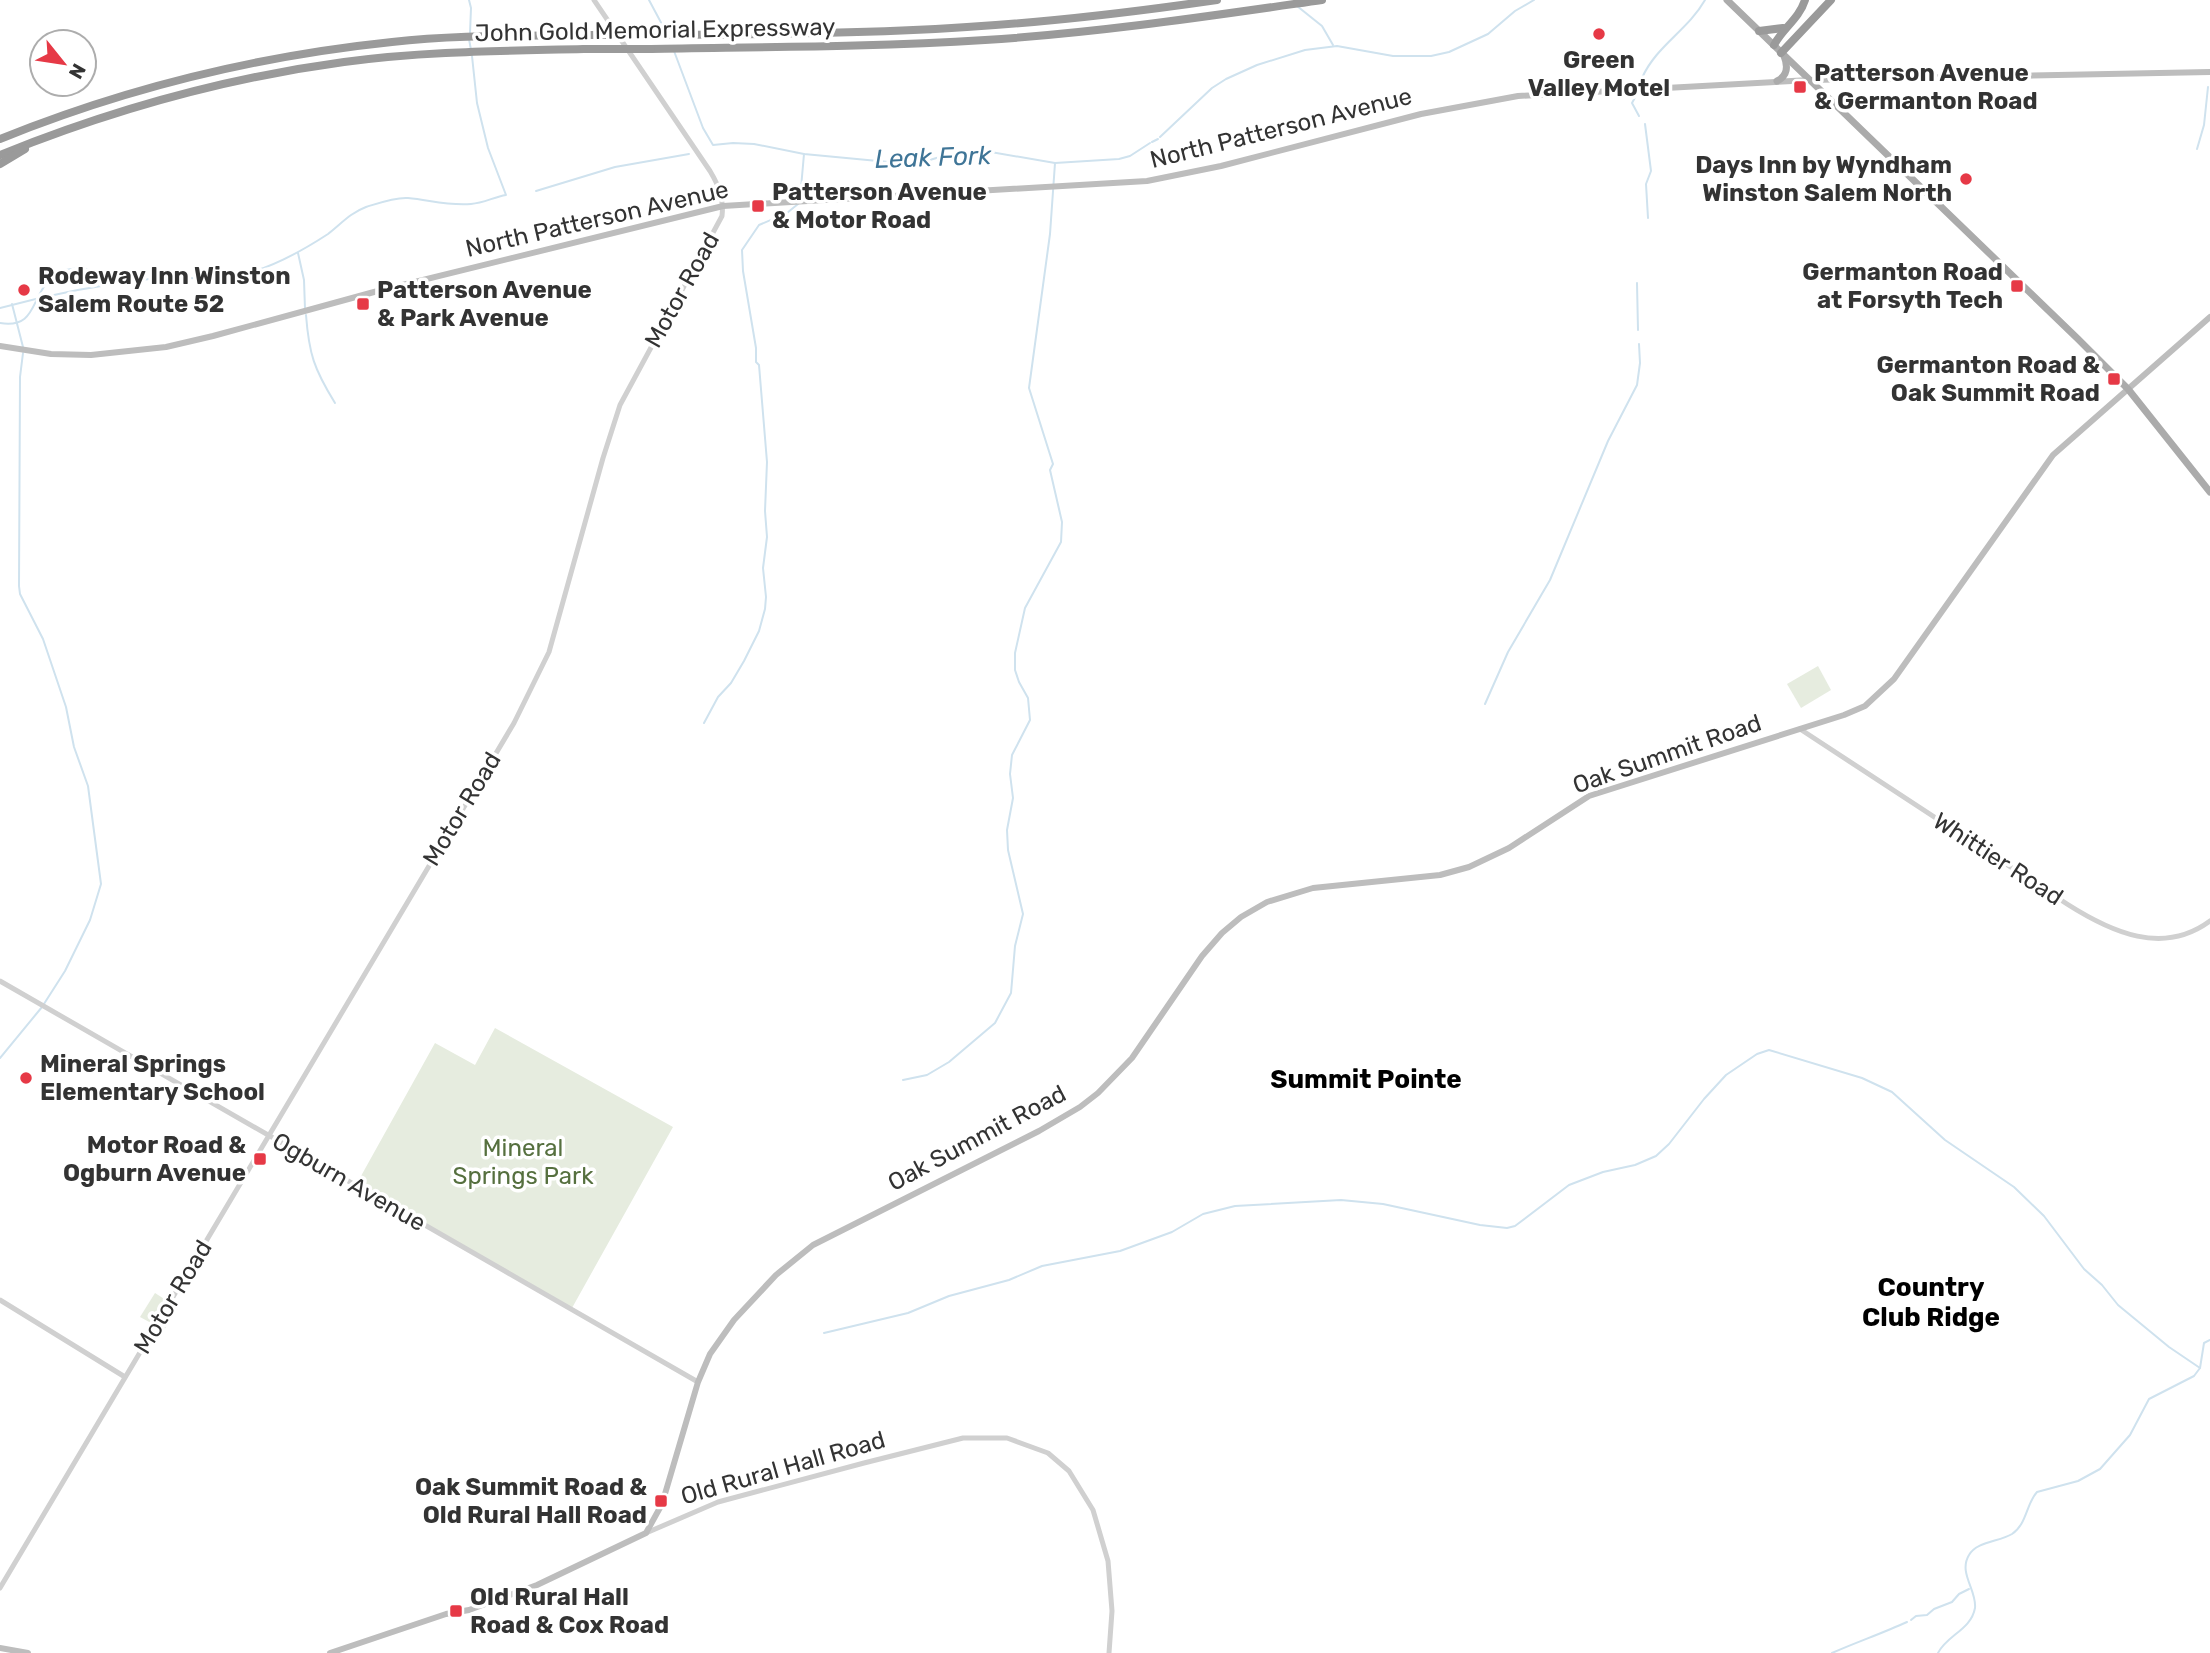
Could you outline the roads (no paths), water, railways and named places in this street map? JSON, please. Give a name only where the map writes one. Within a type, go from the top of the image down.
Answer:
[{"type":"highway","name":"John Gold Memorial Expressway","points":[[0,137],[147,88],[297,54],[430,39],[800,33],[966,27],[1087,17],[1217,0]]},
{"type":"highway","name":"John Gold Memorial Expressway","points":[[0,155],[49,135],[187,92],[293,69],[398,56],[584,49],[880,46],[986,40],[1128,26],[1322,0]]},
{"type":"highway","points":[[1774,46],[1797,16],[1805,0]]},
{"type":"highway","points":[[1782,54],[1831,0]]},
{"type":"highway","points":[[1759,31],[1786,27]]},
{"type":"highway","points":[[0,164],[49,135]]},
{"type":"main road","points":[[1727,0],[2128,389],[2210,492]]},
{"type":"main road","points":[[1777,82],[1787,70],[1782,54]]},
{"type":"main road","name":"North Patterson Avenue","points":[[0,346],[51,354],[91,355],[172,346],[374,292],[723,206],[1032,190],[1147,181],[1221,166],[1487,100],[1606,90],[1810,80],[2210,72]]},
{"type":"main road","name":"Oak Summit Road","points":[[646,1533],[662,1504],[698,1382],[710,1354],[734,1320],[776,1275],[813,1245],[1039,1131],[1080,1107],[1098,1093],[1132,1058],[1215,941],[1241,917],[1267,902],[1313,888],[1440,875],[1469,867],[1509,848],[1589,796],[1857,710],[1873,700],[1888,686],[2053,456],[2210,317]]},
{"type":"main road","name":"Old Rural Hall Road","points":[[330,1653],[469,1610],[537,1585],[646,1533]]},
{"type":"main road","points":[[0,1648],[28,1653]]},
{"type":"street","name":"Motor Road","points":[[0,1588],[514,723],[545,663],[620,405],[717,227],[723,206],[719,187],[705,161],[594,0]]},
{"type":"street","name":"Whittier Road","points":[[1800,729],[2067,904],[2107,927],[2134,936],[2159,939],[2185,934],[2210,921]]},
{"type":"street","name":"Ogburn Avenue","points":[[0,981],[698,1382]]},
{"type":"street","points":[[0,1300],[125,1377]]},
{"type":"street","name":"Old Rural Hall Road","points":[[646,1533],[718,1502],[830,1472],[963,1438],[1007,1438],[1048,1453],[1069,1471],[1093,1510],[1108,1561],[1112,1611],[1109,1653]]},
{"type":"waterway","points":[[469,0],[470,33]]},
{"type":"waterway","points":[[649,0],[665,30]]},
{"type":"waterway","name":"Leak Fork","points":[[1160,137],[1212,88],[1257,65],[1305,50],[1337,46],[1393,56],[1431,56],[1449,52],[1488,34],[1515,11],[1534,0]]},
{"type":"waterway","points":[[1642,78],[1655,57],[1705,0]]},
{"type":"waterway","points":[[1297,6],[1322,26],[1333,45]]},
{"type":"waterway","points":[[469,39],[471,50]]},
{"type":"waterway","name":"Leak Fork","points":[[674,51],[703,128],[713,145],[754,144],[804,154],[899,163],[923,162],[960,151],[985,151],[1055,163],[1119,159],[1130,156],[1150,143]]},
{"type":"waterway","name":"Leak Fork","points":[[0,308],[117,283],[157,278],[220,278],[252,272],[308,247],[360,209],[392,199],[471,204],[506,195],[488,148],[477,103],[472,56]]},
{"type":"waterway","points":[[2197,149],[2204,125],[2208,87]]},
{"type":"waterway","points":[[1638,92],[1632,103],[1639,116]]},
{"type":"waterway","points":[[1645,124],[1651,171],[1646,184],[1648,218]]},
{"type":"waterway","name":"Leak Fork","points":[[1152,142],[1158,139]]},
{"type":"waterway","name":"Leak Fork","points":[[536,191],[615,167],[689,154]]},
{"type":"waterway","points":[[800,199],[804,154]]},
{"type":"waterway","points":[[903,1080],[927,1075],[949,1062],[995,1023],[1011,993],[1015,946],[1023,914],[1008,850],[1007,830],[1013,798],[1010,774],[1012,755],[1030,720],[1028,698],[1015,670],[1015,653],[1025,608],[1061,542],[1062,522],[1050,470],[1053,464],[1029,388],[1050,234],[1055,163]]},
{"type":"waterway","points":[[704,723],[718,697],[731,683],[759,631],[766,597],[763,568],[767,537],[767,462],[759,365],[756,362],[742,250],[759,225],[787,213],[798,204]]},
{"type":"waterway","points":[[298,253],[304,280],[305,309]]},
{"type":"waterway","points":[[0,323],[23,320],[30,313],[45,285],[66,270],[93,270],[141,279]]},
{"type":"waterway","points":[[92,271],[99,284]]},
{"type":"waterway","points":[[1637,283],[1638,330]]},
{"type":"waterway","points":[[12,304],[23,347]]},
{"type":"waterway","points":[[306,315],[314,361],[335,403]]},
{"type":"waterway","points":[[1485,704],[1508,652],[1550,580],[1608,441],[1637,385],[1639,344]]},
{"type":"waterway","points":[[0,1058],[42,1007],[65,971],[90,920],[101,884],[88,786],[74,747],[66,707],[43,639],[20,594],[20,377],[23,353]]},
{"type":"waterway","points":[[824,1333],[908,1313],[949,1296],[1009,1280],[1042,1266],[1120,1251],[1172,1232],[1203,1214],[1235,1206],[1341,1200],[1383,1204],[1480,1225],[1507,1228],[1515,1226],[1569,1185],[1656,1156],[1726,1075],[1757,1054],[1769,1050],[1862,1078],[1892,1092],[1945,1140],[2014,1187],[2044,1216],[2084,1269],[2102,1285],[2118,1305],[2169,1347],[2200,1368]]},
{"type":"waterway","points":[[1938,1653],[1973,1616],[1975,1601],[1966,1568],[1966,1562],[1973,1550],[2007,1537],[2017,1530],[2037,1492],[2078,1481],[2100,1469],[2130,1435],[2149,1399],[2194,1376],[2200,1368],[2204,1343],[2210,1340]]},
{"type":"waterway","points":[[1911,1620],[1952,1602],[1959,1594],[1969,1589]]},
{"type":"waterway","points":[[1832,1653],[1907,1622]]},
{"type":"place","name":"Green Valley Motel","points":[[1599,34]]},
{"type":"place","name":"Patterson Avenue & Germanton Road","points":[[1800,87]]},
{"type":"place","name":"Days Inn by Wyndham Winston Salem North","points":[[1966,179]]},
{"type":"place","name":"Patterson Avenue & Motor Road","points":[[758,206]]},
{"type":"place","name":"Germanton Road at Forsyth Tech","points":[[2017,286]]},
{"type":"place","name":"Rodeway Inn Winston Salem Route 52","points":[[24,290]]},
{"type":"place","name":"Patterson Avenue & Park Avenue","points":[[363,304]]},
{"type":"place","name":"Germanton Road & Oak Summit Road","points":[[2114,379]]},
{"type":"place","name":"Mineral Springs Elementary School","points":[[26,1078]]},
{"type":"place","name":"Motor Road & Ogburn Avenue","points":[[260,1159]]},
{"type":"place","name":"Oak Summit Road & Old Rural Hall Road","points":[[661,1501]]},
{"type":"place","name":"Old Rural Hall Road & Cox Road","points":[[456,1611]]},
{"type":"district","name":"Summit Pointe","points":[[1366,1079]]},
{"type":"district","name":"Country Club Ridge","points":[[1931,1302]]},
{"type":"park label","name":"Mineral Springs Park","points":[[523,1162]]}]
